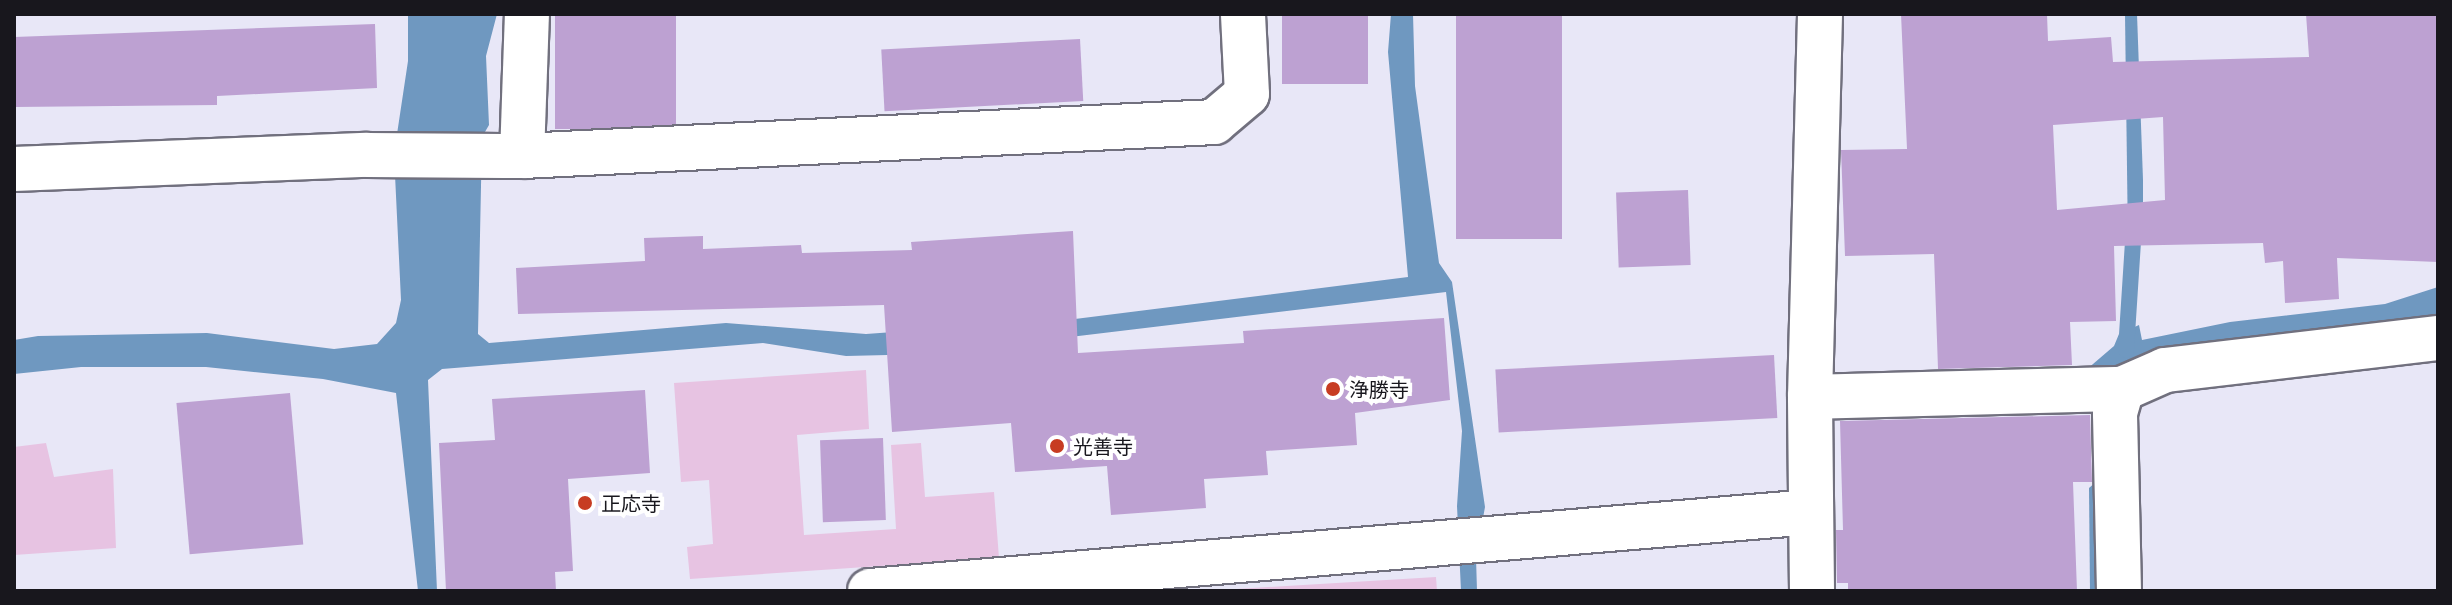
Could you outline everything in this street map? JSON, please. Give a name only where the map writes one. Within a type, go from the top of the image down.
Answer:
[{"type":"street","points":[[506,156],[527,14]]},
{"type":"street","points":[[14,169],[388,156],[506,156],[1214,122],[1247,94],[1243,14]]},
{"type":"street","points":[[1812,591],[1810,397],[1820,14]]},
{"type":"street","points":[[1810,397],[2104,392],[2165,370],[2438,338]]},
{"type":"street","points":[[2104,392],[2115,413],[2119,591]]},
{"type":"street","points":[[870,591],[1112,581],[1439,541],[1810,512]]},
{"type":"shaded area","points":[[866,370],[869,429],[797,435],[804,535],[896,529],[891,445],[921,443],[925,497],[994,492],[999,558],[690,579],[687,547],[713,544],[709,480],[681,482],[674,383]]},
{"type":"shaded area","points":[[46,443],[54,477],[113,469],[116,548],[14,555],[14,447]]},
{"type":"shaded area","points":[[1436,577],[1437,591],[1236,591],[1236,589]]},
{"type":"water","points":[[408,14],[497,14],[486,56],[489,125],[482,137],[478,334],[489,343],[726,323],[866,334],[1075,319],[1408,277],[1388,52],[1391,14],[1413,14],[1415,86],[1439,263],[1452,282],[1485,507],[1476,557],[1477,591],[1461,591],[1457,506],[1462,431],[1446,292],[929,354],[846,356],[763,343],[442,369],[428,380],[437,591],[418,591],[396,393],[323,379],[206,367],[81,367],[14,374],[14,340],[38,336],[207,333],[334,349],[377,344],[396,323],[401,300],[394,154],[408,61]]},
{"type":"water","points":[[2125,14],[2137,14],[2143,180],[2143,243],[2128,245]]},
{"type":"water","points":[[2438,287],[2438,314],[2126,362],[2103,380],[2086,370],[2114,346],[2119,334],[2139,325],[2142,340],[2230,322],[2385,304]]},
{"type":"water","points":[[2096,482],[2107,591],[2090,591],[2089,488]]},
{"type":"building","points":[[555,14],[676,14],[676,129],[555,129]]},
{"type":"building","points":[[1282,14],[1368,14],[1368,84],[1282,84]]},
{"type":"building","points":[[1456,14],[1562,14],[1562,239],[1456,239]]},
{"type":"building","points":[[1901,14],[2047,14],[2048,41],[2111,37],[2113,62],[2309,57],[2306,14],[2438,14],[2438,262],[2337,258],[2339,299],[2285,303],[2283,261],[2265,263],[2263,243],[2114,246],[2116,321],[2070,322],[2072,365],[1938,369],[1934,254],[1845,256],[1841,150],[1907,149]],"holes":[[[2163,117],[2165,200],[2057,210],[2053,125]]]},
{"type":"building","points":[[375,24],[377,88],[217,96],[217,105],[14,107],[14,37]]},
{"type":"building","points":[[1080,39],[1083,101],[885,111],[881,49]]},
{"type":"building","points":[[1688,190],[1691,265],[1619,267],[1616,193]]},
{"type":"building","points":[[1073,231],[1078,353],[1244,343],[1243,331],[1444,318],[1450,400],[1355,413],[1357,445],[1266,451],[1268,475],[1204,479],[1206,508],[1111,515],[1107,466],[1015,472],[1011,423],[892,432],[884,305],[518,314],[516,268],[645,261],[644,238],[703,236],[703,249],[801,245],[802,253],[912,250],[911,242]]},
{"type":"building","points":[[1774,355],[1777,418],[1499,433],[1495,370]]},
{"type":"building","points":[[645,390],[650,473],[568,479],[573,571],[555,572],[556,591],[446,591],[439,443],[495,440],[492,399]]},
{"type":"building","points":[[290,393],[303,544],[190,554],[176,403]]},
{"type":"building","points":[[2090,415],[2092,482],[2073,482],[2077,591],[1848,591],[1848,583],[1837,583],[1836,530],[1843,530],[1840,421]]},
{"type":"building","points":[[883,438],[886,520],[823,522],[820,440]]},
{"type":"waterway","points":[[2126,350],[2134,225]]},
{"type":"place","name":"浄勝寺","points":[[1333,389]]},
{"type":"place","name":"光善寺","points":[[1057,446]]},
{"type":"place","name":"正応寺","points":[[585,503]]}]
